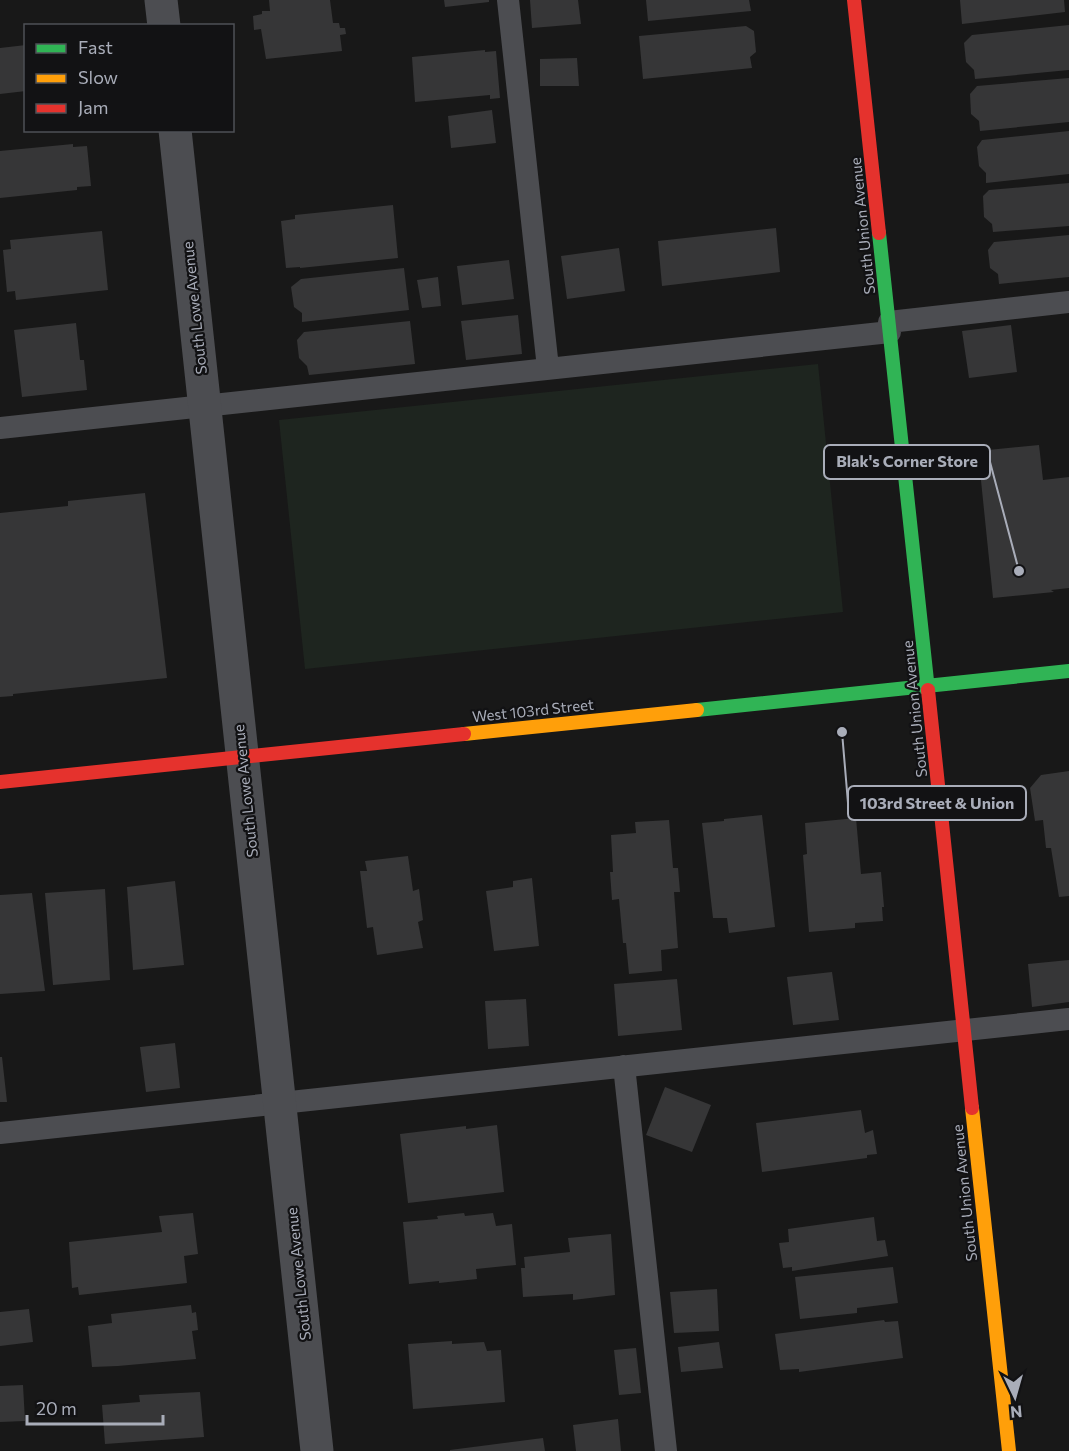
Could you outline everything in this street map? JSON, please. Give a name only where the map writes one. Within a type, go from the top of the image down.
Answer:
[{"type":"street","points":[[162,0],[164,24]]},
{"type":"street","name":"South Union Avenue","points":[[854,0],[1009,1451]]},
{"type":"street","name":"South Lowe Avenue","points":[[175,132],[316,1451]]},
{"type":"street","name":"West 103rd Street","points":[[0,782],[1069,671]]},
{"type":"lane","points":[[508,0],[548,368]]},
{"type":"lane","points":[[0,428],[548,368],[889,327],[1069,302]]},
{"type":"lane","points":[[0,1133],[1069,1019]]},
{"type":"lane","points":[[624,1066],[666,1451]]},
{"type":"shaded area","points":[[818,364],[843,612],[305,669],[279,420]]},
{"type":"building","points":[[269,0],[330,0],[333,23],[339,23],[340,28],[345,28],[346,34],[340,35],[342,51],[266,59],[261,29],[254,30],[253,16],[262,14],[262,11],[270,11]]},
{"type":"building","points":[[444,0],[489,0],[489,2],[445,7]]},
{"type":"building","points":[[530,0],[578,0],[581,24],[532,28]]},
{"type":"building","points":[[646,0],[749,0],[751,11],[648,21]]},
{"type":"building","points":[[960,0],[1064,0],[1065,12],[962,24]]},
{"type":"building","points":[[1069,25],[1069,70],[975,79],[974,70],[966,62],[964,43],[972,35]]},
{"type":"building","points":[[746,26],[754,31],[756,52],[750,57],[752,68],[643,79],[639,36]]},
{"type":"building","points":[[24,45],[24,91],[0,94],[0,48]]},
{"type":"building","points":[[485,50],[485,52],[496,51],[500,98],[490,99],[490,95],[415,102],[412,57]]},
{"type":"building","points":[[577,58],[579,86],[540,86],[540,59]]},
{"type":"building","points":[[1069,78],[1069,122],[980,131],[979,121],[971,114],[970,94],[977,86]]},
{"type":"building","points":[[492,110],[496,143],[451,148],[448,116]]},
{"type":"building","points":[[1069,131],[1069,174],[986,183],[986,173],[979,166],[977,147],[982,140]]},
{"type":"building","points":[[73,144],[73,147],[87,146],[91,186],[77,187],[77,190],[0,198],[0,151]]},
{"type":"building","points":[[1069,183],[1069,226],[993,232],[992,224],[984,217],[983,196],[989,190]]},
{"type":"building","points":[[393,205],[398,258],[286,268],[281,221],[295,219],[295,215]]},
{"type":"building","points":[[776,228],[780,272],[662,286],[658,241]]},
{"type":"building","points":[[102,231],[108,290],[16,300],[15,291],[7,292],[3,250],[11,249],[10,240]]},
{"type":"building","points":[[1069,235],[1069,277],[999,284],[998,274],[990,268],[988,250],[994,242]]},
{"type":"building","points":[[619,248],[625,291],[567,299],[561,256]]},
{"type":"building","points":[[509,260],[514,299],[462,305],[457,266]]},
{"type":"building","points":[[404,268],[409,310],[302,322],[302,313],[294,307],[291,287],[301,279]]},
{"type":"building","points":[[438,277],[441,306],[422,308],[417,280]]},
{"type":"building","points":[[518,315],[522,354],[466,360],[461,321]]},
{"type":"building","points":[[410,321],[415,364],[309,375],[307,366],[299,358],[297,340],[304,332]]},
{"type":"building","points":[[76,323],[80,360],[84,360],[87,390],[22,397],[14,330]]},
{"type":"building","points":[[1011,325],[1017,372],[969,378],[962,331]]},
{"type":"building","points":[[1039,445],[1043,480],[1069,477],[1069,588],[1051,590],[1054,592],[993,598],[978,451]]},
{"type":"building","points":[[145,493],[167,678],[0,697],[0,513],[68,506],[68,501]]},
{"type":"building","points":[[1069,771],[1069,896],[1059,897],[1051,848],[1046,848],[1043,820],[1035,821],[1030,788],[1041,775]]},
{"type":"building","points":[[762,815],[775,927],[729,933],[727,918],[713,918],[702,823]]},
{"type":"building","points":[[856,818],[861,874],[881,872],[883,921],[855,923],[855,928],[809,932],[803,855],[807,854],[805,823]]},
{"type":"building","points":[[669,820],[673,868],[678,868],[680,892],[674,892],[678,948],[661,950],[662,971],[629,974],[626,943],[623,943],[619,899],[612,900],[611,835],[636,833],[635,822]]},
{"type":"building","points":[[408,856],[413,891],[419,889],[423,920],[418,922],[423,948],[377,955],[373,927],[367,928],[360,871],[367,871],[365,861]]},
{"type":"building","points":[[532,878],[539,946],[494,951],[486,891],[513,887],[513,881]]},
{"type":"building","points":[[175,881],[184,965],[133,970],[127,887]]},
{"type":"building","points":[[105,889],[110,980],[53,985],[45,893]]},
{"type":"building","points":[[32,893],[45,991],[0,994],[0,895]]},
{"type":"building","points":[[1069,960],[1069,1002],[1032,1007],[1028,964]]},
{"type":"building","points":[[832,972],[839,1020],[793,1025],[787,977]]},
{"type":"building","points":[[677,979],[682,1030],[618,1036],[614,984]]},
{"type":"building","points":[[526,999],[529,1046],[488,1049],[485,1001]]},
{"type":"building","points":[[175,1043],[180,1088],[146,1092],[140,1047]]},
{"type":"building","points":[[0,1057],[2,1057],[7,1102],[0,1102]]},
{"type":"building","points":[[665,1087],[711,1105],[692,1152],[646,1135]]},
{"type":"building","points":[[861,1110],[865,1133],[873,1130],[877,1154],[867,1155],[867,1158],[762,1172],[756,1123]]},
{"type":"building","points":[[497,1125],[504,1192],[408,1203],[400,1134],[466,1126],[466,1129]]},
{"type":"building","points":[[193,1213],[198,1254],[184,1256],[187,1283],[79,1295],[78,1287],[72,1288],[69,1242],[162,1232],[159,1216]]},
{"type":"building","points":[[464,1213],[465,1216],[493,1213],[496,1226],[512,1224],[516,1265],[476,1269],[477,1279],[409,1284],[403,1222],[438,1219],[437,1216]]},
{"type":"building","points":[[874,1217],[877,1241],[885,1240],[888,1256],[792,1271],[792,1267],[783,1268],[779,1243],[789,1242],[788,1229]]},
{"type":"building","points":[[611,1234],[615,1295],[573,1300],[573,1294],[523,1297],[521,1268],[525,1268],[524,1257],[570,1252],[568,1238]]},
{"type":"building","points":[[893,1267],[898,1303],[857,1308],[857,1313],[800,1319],[795,1277]]},
{"type":"building","points":[[717,1289],[719,1331],[674,1333],[670,1292]]},
{"type":"building","points":[[191,1305],[192,1313],[196,1312],[198,1330],[192,1331],[196,1359],[92,1367],[88,1326],[112,1323],[111,1314]]},
{"type":"building","points":[[29,1309],[33,1342],[0,1346],[0,1312]]},
{"type":"building","points":[[884,1320],[885,1322],[898,1321],[903,1358],[799,1372],[799,1369],[780,1370],[775,1334]]},
{"type":"building","points":[[452,1341],[452,1344],[484,1342],[487,1351],[501,1350],[505,1402],[413,1409],[408,1344]]},
{"type":"building","points":[[719,1342],[723,1368],[681,1372],[678,1347]]},
{"type":"building","points":[[636,1348],[641,1393],[619,1395],[614,1350]]},
{"type":"building","points":[[23,1385],[25,1421],[0,1422],[0,1386]]},
{"type":"building","points":[[200,1392],[204,1437],[105,1444],[102,1405],[140,1402],[139,1395]]},
{"type":"building","points":[[618,1419],[621,1451],[576,1451],[573,1425]]},
{"type":"building","points":[[543,1438],[545,1451],[450,1451],[450,1450]]},
{"type":"traffic: fast","points":[[879,233],[928,690]]},
{"type":"traffic: fast","points":[[697,710],[1069,671]]},
{"type":"traffic: slow","points":[[464,734],[697,710]]},
{"type":"traffic: slow","points":[[972,1108],[1009,1451]]},
{"type":"traffic: jam","points":[[854,0],[879,233]]},
{"type":"traffic: jam","points":[[928,690],[972,1108]]},
{"type":"traffic: jam","points":[[0,782],[464,734]]},
{"type":"place","name":"Blak's Corner Store","points":[[1019,571]]},
{"type":"place","name":"103rd Street & Union","points":[[842,732]]}]
